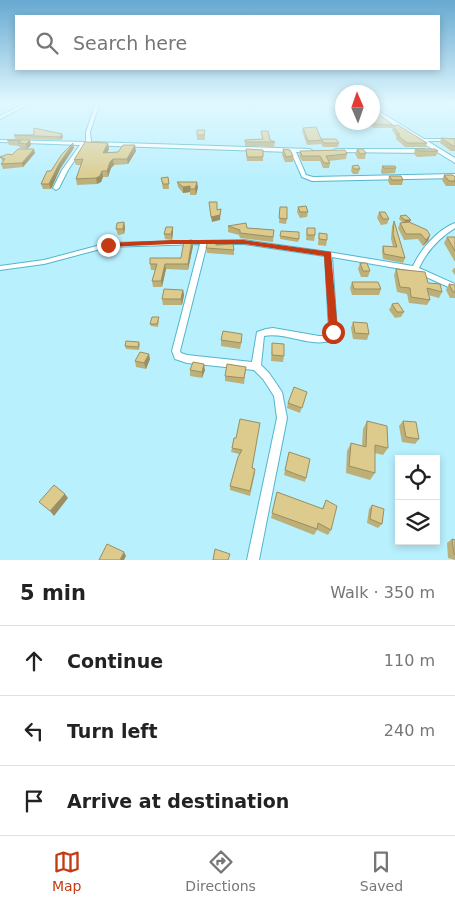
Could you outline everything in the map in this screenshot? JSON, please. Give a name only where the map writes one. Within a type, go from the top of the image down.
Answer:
[{"type":"street","points":[[56,188],[65,170],[86,144],[90,128]]},
{"type":"street","points":[[403,128],[455,161]]},
{"type":"street","points":[[423,140],[455,140]]},
{"type":"street","points":[[0,141],[312,151]]},
{"type":"street","points":[[293,151],[304,176],[312,179],[455,176]]},
{"type":"street","points":[[332,151],[440,151]]},
{"type":"street","points":[[415,268],[423,252],[443,232],[455,225]]},
{"type":"street","points":[[204,242],[176,351],[178,356],[186,359],[256,366],[279,394],[282,418],[253,560]]},
{"type":"street","points":[[0,268],[44,262],[108,245],[244,242],[415,268],[455,287]]},
{"type":"street","points":[[256,366],[260,334],[263,332],[267,331],[319,340],[328,339],[333,332],[328,254]]},
{"type":"street","points":[[437,278],[455,280]]},
{"type":"building","points":[[34,128],[62,134],[60,137],[14,135],[34,135]]},
{"type":"building","points":[[303,128],[316,128],[321,139],[336,139],[339,143],[324,143],[322,140],[308,141]]},
{"type":"building","points":[[395,128],[403,128],[427,143],[407,143],[397,135],[400,135]]},
{"type":"building","points":[[197,130],[205,130],[204,135],[197,135]]},
{"type":"building","points":[[261,131],[268,131],[270,140],[275,142],[245,142],[245,140],[263,139]]},
{"type":"building","points":[[441,138],[455,139],[455,146],[453,146]]},
{"type":"building","points":[[7,140],[30,140],[26,144],[18,143],[21,141]]},
{"type":"building","points":[[85,142],[108,143],[103,153],[118,152],[123,145],[135,145],[127,159],[113,159],[107,171],[102,171],[100,176],[76,179],[83,159],[74,160]]},
{"type":"building","points":[[73,143],[49,184],[41,184],[47,171],[51,171],[62,154]]},
{"type":"building","points":[[18,149],[34,149],[22,163],[1,164],[5,159],[0,157],[8,154],[12,155]]},
{"type":"building","points":[[246,149],[263,150],[263,157],[247,157]]},
{"type":"building","points":[[283,149],[290,150],[293,156],[286,157]]},
{"type":"building","points":[[357,149],[363,149],[366,153],[360,154]]},
{"type":"building","points":[[415,149],[435,149],[438,151],[418,151]]},
{"type":"building","points":[[345,150],[347,154],[326,156],[330,163],[324,163],[320,156],[302,156],[300,151]]},
{"type":"building","points":[[358,165],[360,169],[354,169],[352,166]]},
{"type":"building","points":[[382,166],[395,166],[396,168],[384,168]]},
{"type":"building","points":[[444,175],[453,175],[455,181],[449,181]]},
{"type":"building","points":[[389,176],[401,176],[403,180],[392,180]]},
{"type":"building","points":[[168,177],[169,184],[163,184],[161,178]]},
{"type":"building","points":[[177,182],[197,182],[195,189],[190,189],[190,186],[183,187]]},
{"type":"building","points":[[209,202],[217,202],[217,210],[221,209],[220,215],[211,217]]},
{"type":"building","points":[[306,206],[308,212],[300,212],[298,207]]},
{"type":"building","points":[[280,207],[287,207],[287,219],[279,218]]},
{"type":"building","points":[[379,212],[385,212],[389,219],[383,219]]},
{"type":"building","points":[[406,215],[411,220],[405,220],[400,216]]},
{"type":"building","points":[[394,221],[405,258],[384,254],[383,246],[397,247],[393,234]]},
{"type":"building","points":[[124,222],[123,229],[116,229],[117,223]]},
{"type":"building","points":[[409,222],[427,230],[430,235],[426,240],[421,234],[406,234],[400,223]]},
{"type":"building","points":[[246,223],[247,228],[274,230],[273,237],[240,233],[240,230],[228,226]]},
{"type":"building","points":[[166,227],[173,227],[171,234],[164,234]]},
{"type":"building","points":[[307,228],[315,228],[315,235],[307,235]]},
{"type":"building","points":[[281,231],[299,232],[299,239],[280,236]]},
{"type":"building","points":[[319,233],[327,234],[327,240],[319,239]]},
{"type":"building","points":[[447,237],[455,237],[455,251]]},
{"type":"building","points":[[192,240],[188,264],[165,264],[161,281],[152,281],[157,264],[150,264],[150,258],[181,258],[184,241]]},
{"type":"building","points":[[208,241],[216,241],[216,245],[233,244],[234,250],[206,248]]},
{"type":"building","points":[[360,263],[367,263],[370,271],[363,271]]},
{"type":"building","points":[[396,269],[425,272],[428,283],[440,284],[442,292],[427,288],[430,300],[411,297],[410,288],[400,287]]},
{"type":"building","points":[[352,282],[378,282],[381,289],[354,289]]},
{"type":"building","points":[[449,284],[455,285],[455,292],[453,292]]},
{"type":"building","points":[[164,289],[183,290],[181,299],[162,299]]},
{"type":"building","points":[[398,303],[404,312],[397,312],[392,304]]},
{"type":"building","points":[[152,317],[159,317],[157,324],[150,324]]},
{"type":"building","points":[[353,322],[367,323],[369,334],[355,333]]},
{"type":"building","points":[[223,331],[242,334],[241,343],[221,340]]},
{"type":"building","points":[[126,341],[139,342],[138,347],[125,346]]},
{"type":"building","points":[[272,343],[284,344],[284,356],[272,355]]},
{"type":"building","points":[[140,352],[149,354],[144,363],[135,361]]},
{"type":"building","points":[[193,362],[204,364],[202,372],[190,370]]},
{"type":"building","points":[[227,364],[246,367],[244,378],[225,376]]},
{"type":"building","points":[[294,387],[307,392],[302,408],[288,403]]},
{"type":"building","points":[[240,419],[260,423],[252,468],[255,469],[250,491],[230,486],[238,457],[242,450],[232,448]]},
{"type":"building","points":[[367,421],[387,426],[388,448],[375,445],[375,473],[349,466],[351,443],[366,447]]},
{"type":"building","points":[[403,421],[416,422],[419,439],[406,437]]},
{"type":"building","points":[[289,452],[310,459],[306,478],[285,470]]},
{"type":"building","points":[[54,485],[65,494],[50,511],[39,502]]},
{"type":"building","points":[[277,492],[323,509],[326,500],[337,506],[331,530],[318,523],[317,529],[272,513]]},
{"type":"building","points":[[372,505],[384,509],[382,524],[370,519]]},
{"type":"building","points":[[452,539],[455,540],[455,555],[454,554]]},
{"type":"building","points":[[107,544],[124,552],[120,560],[99,560]]},
{"type":"building","points":[[215,549],[230,554],[228,560],[213,560]]},
{"type":"route","points":[[108,245],[172,242],[244,242],[328,254],[333,332]]}]
